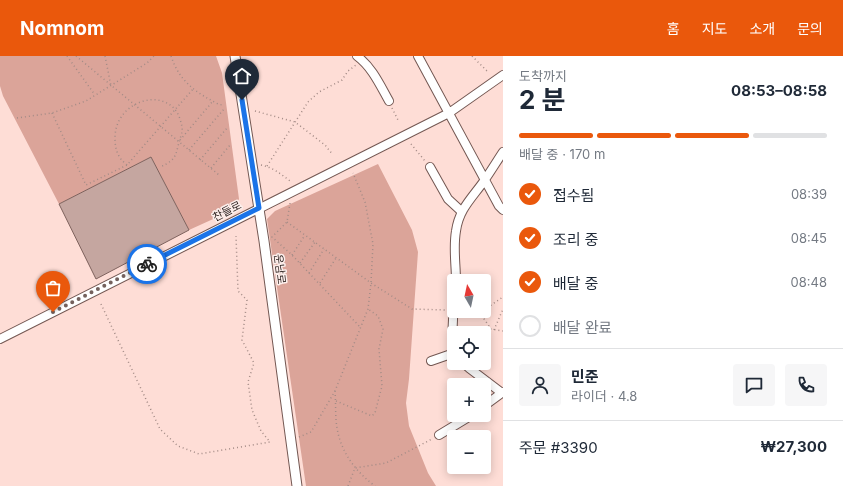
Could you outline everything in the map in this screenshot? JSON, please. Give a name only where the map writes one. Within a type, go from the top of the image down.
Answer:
[{"type":"street","name":"운남로","points":[[235,56],[259,208],[297,486]]},
{"type":"street","points":[[418,56],[485,180],[503,210]]},
{"type":"street","points":[[360,58],[377,79],[389,101]]},
{"type":"street","name":"찬들로","points":[[0,339],[449,113],[503,75]]},
{"type":"street","points":[[456,274],[454,246],[461,211],[485,180],[503,152]]},
{"type":"street","points":[[430,167],[448,199],[461,211]]},
{"type":"street","points":[[431,361],[447,355]]},
{"type":"street","points":[[471,370],[503,392],[491,401]]},
{"type":"street","points":[[439,435],[460,422]]},
{"type":"path","points":[[67,56],[95,96]]},
{"type":"path","points":[[76,56],[220,176]]},
{"type":"path","points":[[106,56],[111,86]]},
{"type":"path","points":[[17,118],[52,113],[86,101],[147,63],[154,56]]},
{"type":"path","points":[[171,56],[185,83],[200,95],[220,105],[224,104]]},
{"type":"path","points":[[472,56],[488,72]]},
{"type":"path","points":[[267,166],[308,102],[319,92],[342,80],[348,70],[360,58]]},
{"type":"path","points":[[52,113],[86,185],[127,165],[193,89]]},
{"type":"path","points":[[127,165],[121,160],[116,150],[115,130],[119,119],[126,110],[136,103],[148,100],[160,101],[171,106],[178,115],[183,129],[177,154],[167,164],[160,167]]},
{"type":"path","points":[[179,142],[213,101]]},
{"type":"path","points":[[389,101],[399,122]]},
{"type":"path","points":[[189,150],[224,109]]},
{"type":"path","points":[[255,111],[295,122],[325,145],[334,155]]},
{"type":"path","points":[[200,160],[227,128]]},
{"type":"path","points":[[411,144],[430,167]]},
{"type":"path","points":[[211,168],[230,145]]},
{"type":"path","points":[[259,165],[267,166],[280,173],[290,181]]},
{"type":"path","points":[[299,437],[311,432],[335,391],[368,309],[373,244],[365,202],[353,173]]},
{"type":"path","points":[[290,203],[287,222],[272,237],[292,255],[361,327]]},
{"type":"path","points":[[287,222],[371,284],[412,309],[447,310]]},
{"type":"path","points":[[292,255],[305,235]]},
{"type":"path","points":[[101,304],[160,429],[178,446],[199,454],[270,442],[262,432],[252,410],[248,382],[254,363],[242,340],[247,300],[238,291],[236,236]]},
{"type":"path","points":[[300,264],[315,242]]},
{"type":"path","points":[[309,273],[324,249]]},
{"type":"path","points":[[320,284],[336,258]]},
{"type":"path","points":[[491,305],[503,297]]},
{"type":"path","points":[[336,401],[372,416],[375,413],[382,386],[380,349],[383,330],[378,316],[368,309]]},
{"type":"path","points":[[494,330],[503,309]]},
{"type":"path","points":[[486,318],[491,329],[503,331]]},
{"type":"path","points":[[335,391],[337,428],[345,454],[355,468],[375,486]]},
{"type":"path","points":[[355,468],[386,463],[439,435]]},
{"type":"path","points":[[348,486],[355,468]]},
{"type":"shaded area","points":[[0,56],[216,56],[222,73],[239,199],[233,210],[189,230],[151,157],[59,204],[3,96],[0,86]]},
{"type":"shaded area","points":[[378,164],[412,230],[418,252],[406,403],[409,426],[428,473],[436,486],[306,486],[267,219],[275,211]]},
{"type":"building","points":[[151,157],[189,230],[96,279],[59,204]]},
{"type":"way so far","points":[[53,312],[147,264]]},
{"type":"route","points":[[147,264],[259,208],[242,100]]}]
